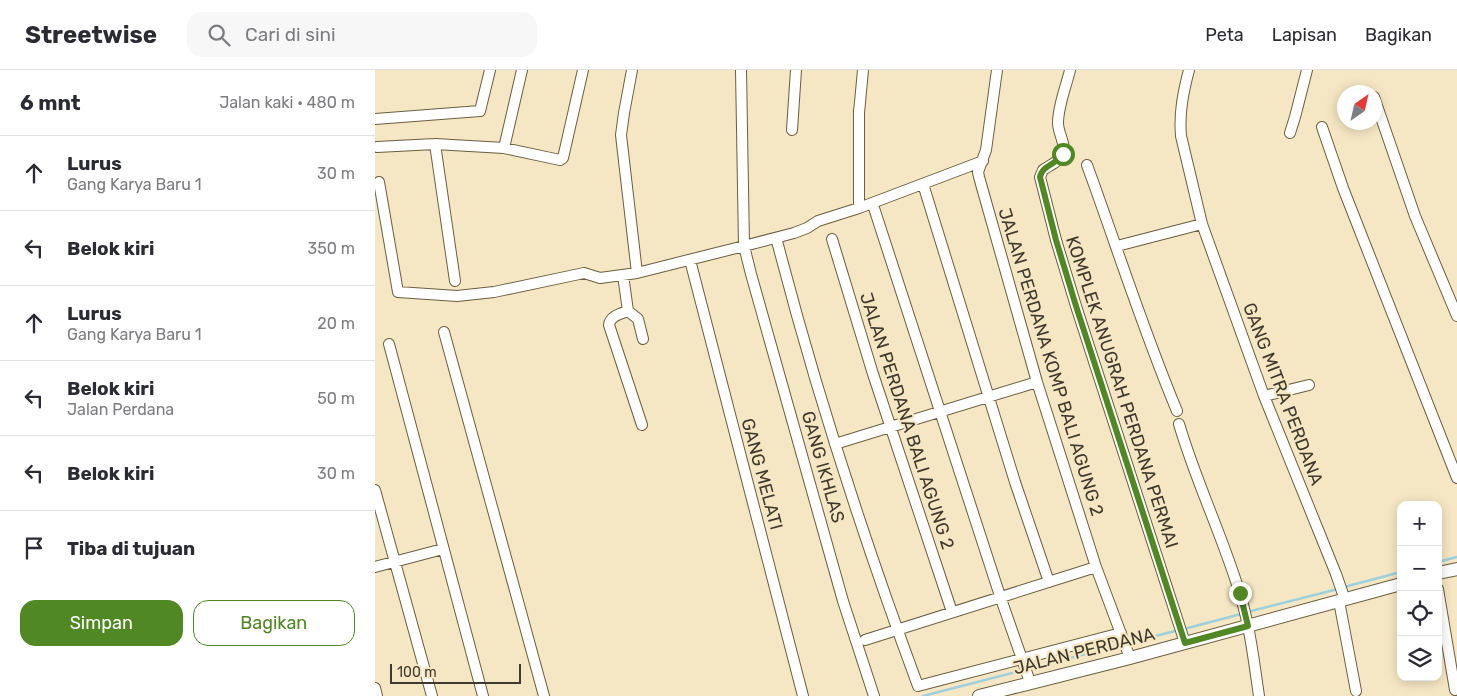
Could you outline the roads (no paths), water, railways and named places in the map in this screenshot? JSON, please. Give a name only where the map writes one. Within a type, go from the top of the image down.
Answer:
[{"type":"street","points":[[375,119],[480,111],[490,70]]},
{"type":"street","points":[[504,148],[523,70]]},
{"type":"street","points":[[377,147],[435,144],[504,148],[558,160],[561,159],[583,70]]},
{"type":"street","points":[[632,70],[623,113],[621,135],[637,273]]},
{"type":"street","name":"GANG IKHLAS","points":[[741,70],[744,246],[843,601],[874,696]]},
{"type":"street","points":[[792,130],[796,70]]},
{"type":"street","points":[[859,208],[859,112],[863,70]]},
{"type":"street","name":"JALAN PERDANA KOMP BALI AGUNG 2","points":[[997,70],[986,150],[978,172],[1037,382],[1097,567],[1129,655]]},
{"type":"street","name":"KOMPLEK ANUGRAH PERDANA PERMAI","points":[[1070,70],[1058,118],[1058,130],[1064,150],[1063,154],[1059,160],[1041,172],[1040,177],[1056,240],[1076,306],[1184,640]]},
{"type":"street","name":"GANG MITRA PERDANA","points":[[1189,70],[1182,96],[1181,136],[1201,224],[1264,396],[1336,574],[1342,598],[1356,691]]},
{"type":"street","points":[[1289,133],[1307,70]]},
{"type":"street","points":[[1382,118],[1415,216],[1457,316]]},
{"type":"street","points":[[1323,127],[1343,188],[1457,478]]},
{"type":"street","points":[[435,144],[455,281]]},
{"type":"street","points":[[379,182],[398,292],[457,296],[494,292],[584,274],[600,278],[637,273],[690,260],[794,233],[817,221],[859,208],[983,161]]},
{"type":"street","points":[[1087,165],[1154,355],[1177,411]]},
{"type":"street","points":[[923,184],[1015,482],[1049,582]]},
{"type":"street","points":[[874,208],[1000,596],[1030,681]]},
{"type":"street","points":[[1117,246],[1201,224]]},
{"type":"street","name":"JALAN PERDANA BALI AGUNG 2","points":[[832,239],[873,374],[952,612]]},
{"type":"street","points":[[777,241],[799,326],[835,444],[919,690],[1122,635]]},
{"type":"street","name":"GANG MELATI","points":[[690,260],[803,696]]},
{"type":"street","points":[[623,275],[628,311],[638,319],[643,339]]},
{"type":"street","points":[[628,311],[613,317],[609,325],[642,425]]},
{"type":"street","points":[[444,332],[544,696]]},
{"type":"street","points":[[389,344],[483,696]]},
{"type":"street","points":[[835,444],[1037,382]]},
{"type":"street","points":[[1264,396],[1309,385]]},
{"type":"street","points":[[1179,424],[1240,593],[1248,622],[1259,696]]},
{"type":"street","points":[[375,490],[432,696]]},
{"type":"street","points":[[375,567],[443,549]]},
{"type":"street","points":[[865,640],[1097,567]]},
{"type":"street","points":[[1442,572],[1457,568]]},
{"type":"street","name":"JALAN PERDANA","points":[[979,696],[1017,691],[1030,681],[1248,622],[1397,585]]},
{"type":"street","points":[[1438,591],[1455,690]]},
{"type":"street","points":[[375,688],[377,696]]},
{"type":"waterway","points":[[1442,561],[1457,557]]},
{"type":"waterway","points":[[1344,587],[1397,573]]},
{"type":"waterway","points":[[1247,612],[1338,589]]},
{"type":"waterway","points":[[1184,629],[1241,614]]},
{"type":"waterway","points":[[1128,643],[1179,630]]},
{"type":"waterway","points":[[1029,669],[1123,644]]},
{"type":"waterway","points":[[923,696],[1024,670]]}]
